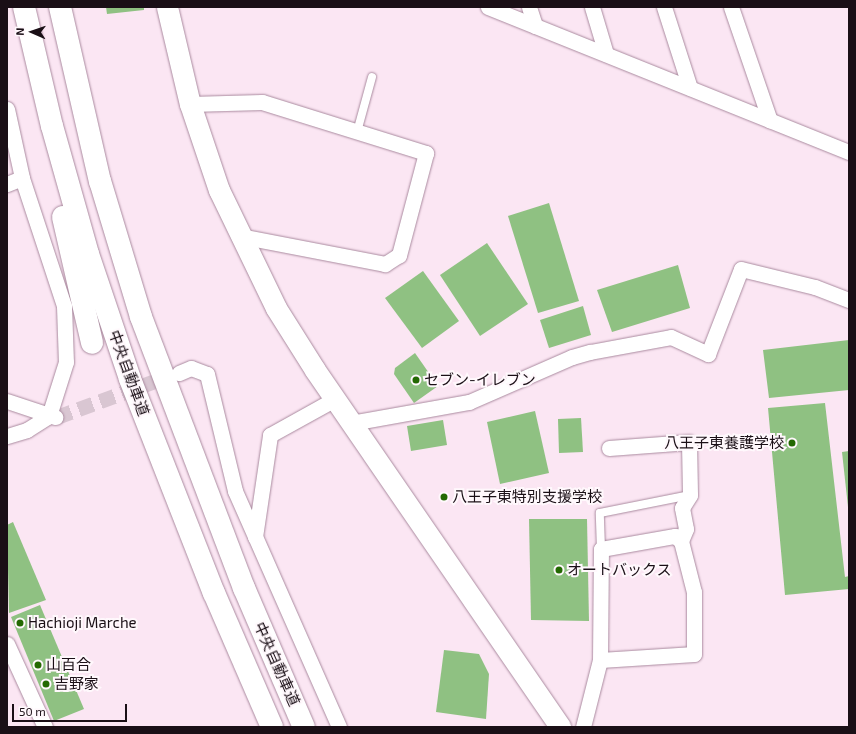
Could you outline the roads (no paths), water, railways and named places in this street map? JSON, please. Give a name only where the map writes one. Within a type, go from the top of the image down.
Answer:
[{"type":"highway","points":[[16,7],[92,342]]},
{"type":"highway","name":"中央自動車道","points":[[24,7],[52,126],[86,246],[130,379],[214,593],[272,727]]},
{"type":"highway","name":"中央自動車道","points":[[60,7],[100,181],[141,317],[241,581],[304,727]]},
{"type":"street","points":[[167,7],[190,104],[219,190],[276,308],[334,399],[560,727]]},
{"type":"street","points":[[488,7],[849,152]]},
{"type":"street","points":[[529,7],[535,26]]},
{"type":"street","points":[[592,7],[606,54]]},
{"type":"street","points":[[664,7],[690,88]]},
{"type":"street","points":[[731,7],[770,121]]},
{"type":"street","points":[[190,104],[262,102],[426,153],[399,255],[385,264],[240,236]]},
{"type":"street","points":[[7,109],[22,178],[64,306],[66,362],[53,417]]},
{"type":"street","points":[[7,184],[22,178]]},
{"type":"street","points":[[351,423],[469,402],[572,357],[590,352],[671,338],[708,354],[741,270],[815,287],[849,300]]},
{"type":"street","points":[[179,373],[191,368],[207,374],[235,491],[339,727]]},
{"type":"street","points":[[255,537],[270,434],[334,399]]},
{"type":"street","points":[[7,401],[53,417]]},
{"type":"street","points":[[7,436],[27,430],[53,417]]},
{"type":"street","points":[[609,448],[689,442],[690,495],[682,508],[686,529],[681,541]]},
{"type":"street","points":[[583,727],[600,660],[602,549],[675,536],[681,541],[694,592],[694,654],[600,660]]},
{"type":"street","points":[[7,644],[12,670],[45,727]]},
{"type":"lane","points":[[357,132],[372,77]]},
{"type":"lane","points":[[602,549],[600,512],[690,495]]},
{"type":"tunnel","points":[[57,417],[172,375]]},
{"type":"place","name":"セブン-イレブン","points":[[416,380]]},
{"type":"place","name":"八王子東養護学校","points":[[792,443]]},
{"type":"place","name":"八王子東特別支援学校","points":[[444,497]]},
{"type":"place","name":"オートバックス","points":[[559,570]]},
{"type":"place","name":"Hachioji Marche","points":[[20,623]]},
{"type":"place","name":"山百合","points":[[38,665]]},
{"type":"place","name":"吉野家","points":[[46,684]]}]
